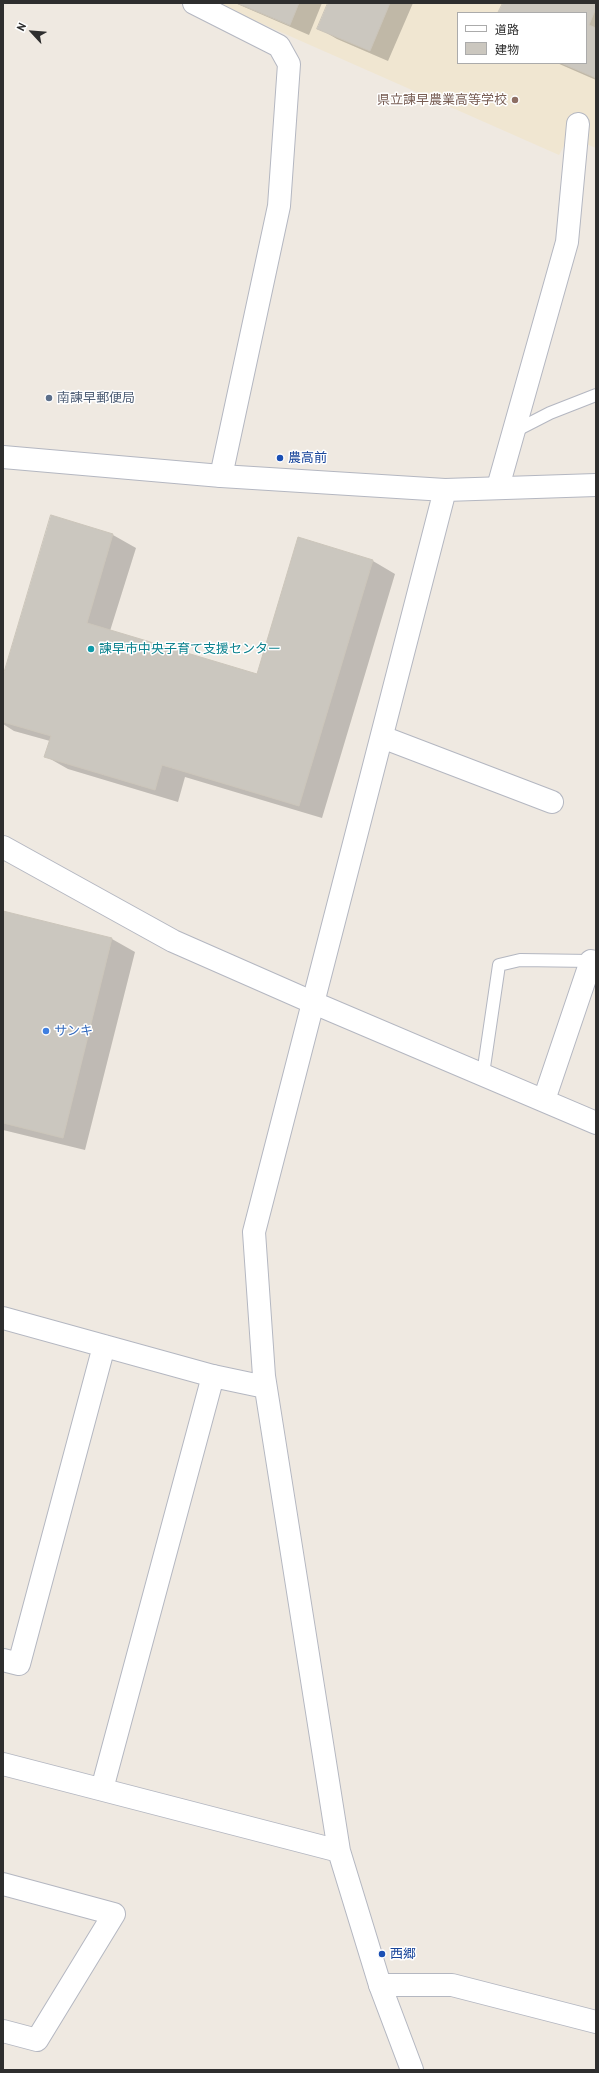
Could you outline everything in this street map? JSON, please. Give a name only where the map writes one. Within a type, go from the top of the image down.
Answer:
[{"type":"street","points":[[194,3],[279,46],[289,64],[279,206],[221,476]]},
{"type":"street","points":[[498,487],[567,242],[578,124]]},
{"type":"street","points":[[3,457],[221,476],[445,490],[498,487],[596,485]]},
{"type":"street","points":[[412,2070],[380,1985],[339,1851],[265,1387],[254,1232],[445,490]]},
{"type":"street","points":[[382,736],[552,802]]},
{"type":"street","points":[[3,847],[173,941],[314,1003],[596,1123]]},
{"type":"street","points":[[544,1100],[591,961]]},
{"type":"street","points":[[3,1318],[213,1376],[265,1387]]},
{"type":"street","points":[[3,1660],[20,1664],[104,1346]]},
{"type":"street","points":[[102,1790],[213,1376]]},
{"type":"street","points":[[3,1764],[339,1851]]},
{"type":"street","points":[[3,1884],[114,1914],[37,2040],[3,2031]]},
{"type":"street","points":[[380,1985],[452,1985],[596,2022]]},
{"type":"lane","points":[[513,432],[550,413],[596,395]]},
{"type":"lane","points":[[482,1074],[499,965],[520,960],[591,961]]},
{"type":"shaded area","name":"県立諫早農業高等学校","points":[[215,3],[596,3],[596,148],[569,137],[559,155]]},
{"type":"building","points":[[237,3],[299,3],[290,25]]},
{"type":"building","points":[[328,3],[390,3],[370,51],[317,29]]},
{"type":"building","points":[[503,3],[596,3],[596,8],[589,25],[596,28],[596,78],[563,64],[587,64],[587,12],[498,12]]},
{"type":"building","name":"諫早市中央子育て支援センター","points":[[51,515],[113,534],[87,623],[257,674],[298,537],[373,560],[299,806],[162,765],[155,790],[44,757],[51,736],[3,722],[3,676]]},
{"type":"building","name":"サンキ","points":[[3,911],[112,938],[63,1138],[3,1123]]},
{"type":"place","name":"県立諫早農業高等学校","points":[[515,100]]},
{"type":"place","name":"南諫早郵便局","points":[[49,398]]},
{"type":"place","name":"農高前","points":[[280,458]]},
{"type":"place","name":"諫早市中央子育て支援センター","points":[[91,649]]},
{"type":"place","name":"サンキ","points":[[46,1031]]},
{"type":"place","name":"西郷","points":[[382,1954]]}]
